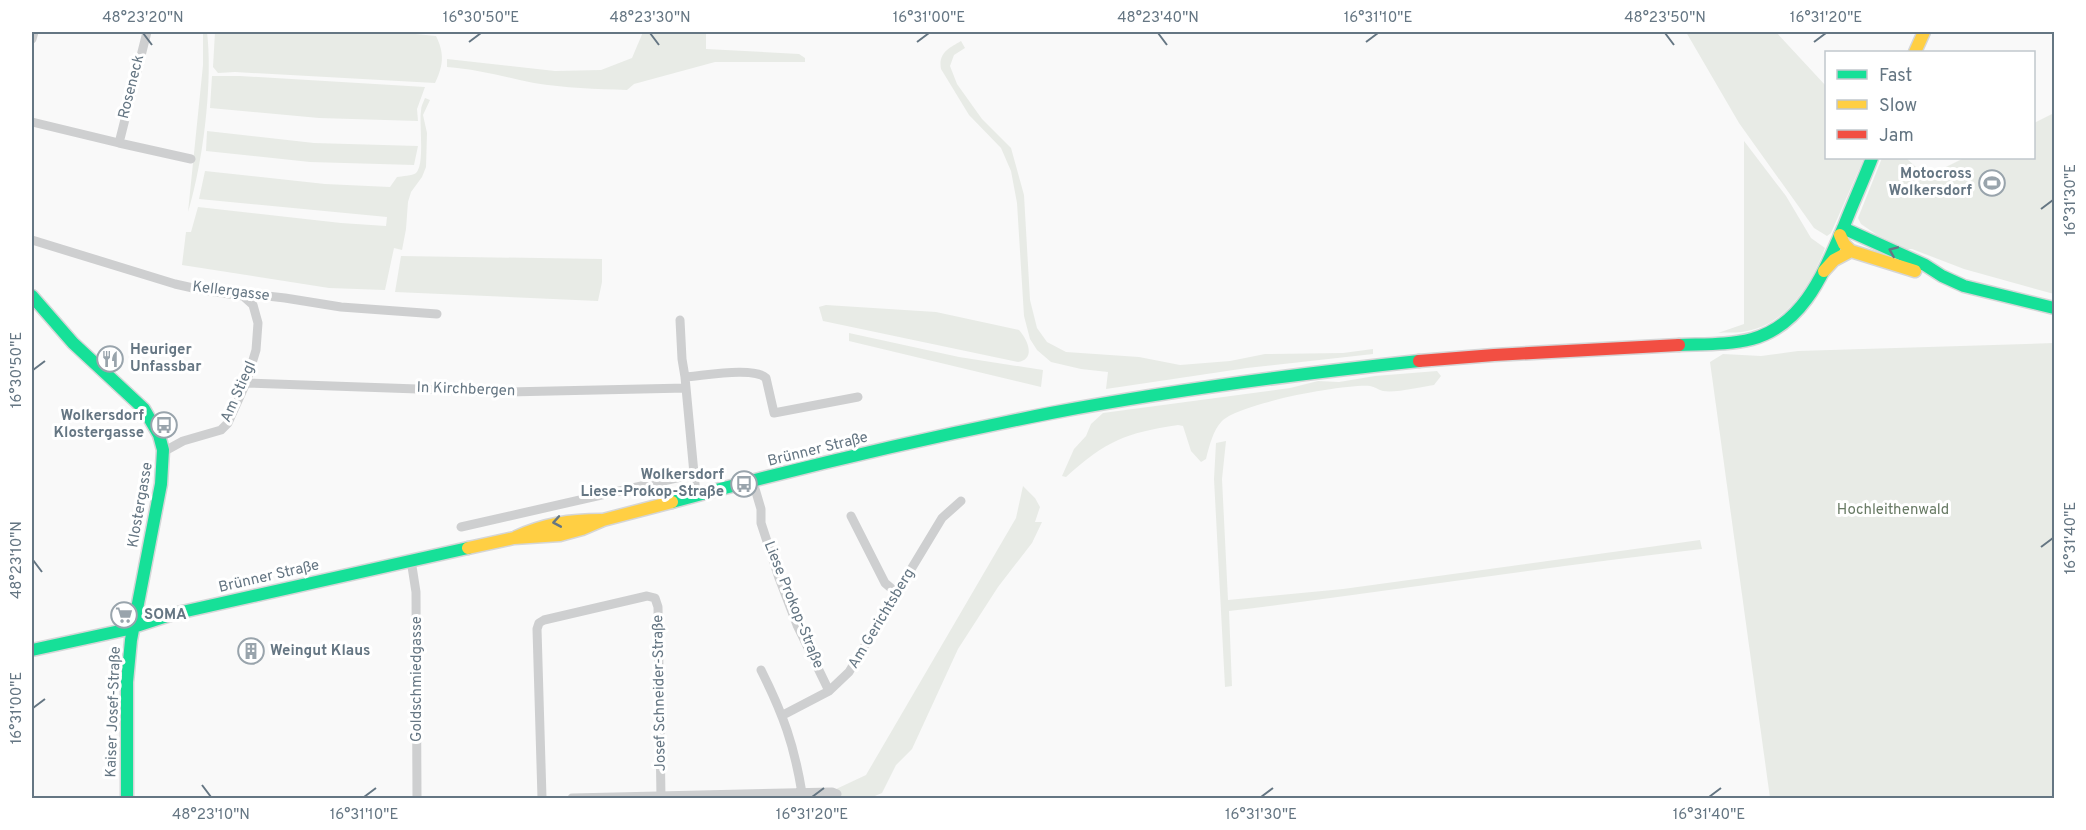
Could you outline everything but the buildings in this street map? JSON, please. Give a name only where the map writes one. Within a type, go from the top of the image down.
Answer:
[{"type":"main road","points":[[1915,51],[1924,32]]},
{"type":"main road","points":[[1824,271],[1872,159]]},
{"type":"main road","points":[[1841,232],[1844,244],[1851,251],[1925,274],[1942,276],[1974,288],[2055,308]]},
{"type":"main road","points":[[1841,232],[1925,264],[1942,276]]},
{"type":"main road","points":[[1824,271],[1834,260],[1851,251]]},
{"type":"main road","name":"Brünner Straße","points":[[32,650],[124,630],[173,614],[411,560],[514,538],[536,539],[563,536],[588,528],[603,520],[696,495],[946,434],[1101,404],[1224,385],[1383,365],[1492,355],[1745,341],[1763,336],[1790,319],[1809,297],[1824,271]]},
{"type":"main road","name":"Klostergasse","points":[[32,296],[73,344],[144,409],[159,435],[163,452],[161,484],[134,626]]},
{"type":"main road","name":"Kaiser Josef-Straße","points":[[127,798],[127,682],[134,626]]},
{"type":"street","points":[[32,39],[34,32]]},
{"type":"street","name":"Roseneck","points":[[119,143],[147,32]]},
{"type":"street","points":[[32,122],[192,159]]},
{"type":"street","name":"Kellergasse","points":[[32,240],[175,284],[202,290],[243,296],[250,294],[341,307],[437,314]]},
{"type":"street","name":"Am Stiegl","points":[[163,452],[183,441],[224,428],[228,423],[246,383],[256,350],[258,323],[253,305],[243,296]]},
{"type":"street","points":[[680,320],[696,495]]},
{"type":"street","points":[[685,377],[741,373],[762,375],[766,378],[774,413],[858,397]]},
{"type":"street","name":"In Kirchbergen","points":[[246,383],[503,392],[686,388]]},
{"type":"street","points":[[461,527],[694,474]]},
{"type":"street","name":"Liese Prokop-Straße","points":[[753,482],[761,509],[761,523],[779,578],[797,625],[829,692]]},
{"type":"street","name":"Am Gerichtsberg","points":[[783,715],[829,692],[849,672],[942,518],[961,501]]},
{"type":"street","points":[[852,516],[885,583],[898,594]]},
{"type":"street","name":"Goldschmiedgasse","points":[[411,560],[416,592],[417,798]]},
{"type":"street","name":"Josef Schneider-Straße","points":[[542,798],[537,628],[539,623],[647,596],[655,598],[658,606],[661,798]]},
{"type":"street","points":[[761,670],[783,715],[797,762],[802,793]]},
{"type":"street","points":[[572,798],[661,798],[831,792],[837,794]]},
{"type":"green space","points":[[203,32],[207,32],[209,52],[208,98],[198,170],[188,212],[203,65]]},
{"type":"green space","points":[[215,32],[395,32],[436,36],[442,54],[441,65],[435,83],[218,73],[213,67]]},
{"type":"green space","points":[[643,32],[706,32],[706,49],[799,54],[805,58],[805,62],[715,62],[634,84],[627,90],[546,85],[480,71],[447,67],[447,59],[555,71],[601,70],[632,58]]},
{"type":"green space","points":[[1686,32],[1776,32],[1825,85],[1825,159],[1864,159],[1831,233],[1827,236],[1814,228],[1739,123]]},
{"type":"green space","points":[[961,41],[965,48],[954,55],[950,66],[957,84],[982,119],[1011,148],[1024,195],[1030,300],[1037,328],[1047,342],[1066,352],[1139,357],[1180,365],[1230,361],[1265,354],[1343,353],[1373,349],[1373,354],[1247,368],[1106,389],[1108,372],[1051,362],[1037,350],[1030,339],[1024,316],[1017,203],[1011,171],[1001,148],[969,115],[941,69],[943,55]]},
{"type":"green space","points":[[212,76],[425,87],[417,109],[418,121],[319,118],[210,108]]},
{"type":"green space","points":[[425,98],[430,100],[423,115],[427,133],[426,167],[411,192],[402,250],[394,248],[385,290],[329,288],[182,265],[186,232],[191,232],[198,207],[386,226],[387,217],[199,199],[205,171],[325,184],[390,187],[397,177],[414,174],[419,169],[421,109]]},
{"type":"green space","points":[[2054,113],[2054,294],[1964,269],[1907,249],[1877,235],[1861,224],[1858,218],[1882,159],[1907,159],[1930,175],[1962,159],[2035,159],[2035,122]]},
{"type":"green space","points":[[207,131],[314,143],[418,146],[414,165],[310,162],[206,151]]},
{"type":"green space","points":[[1744,141],[1786,196],[1811,238],[1825,248],[1804,290],[1783,313],[1757,328],[1742,332],[1718,333],[1744,324]]},
{"type":"green space","points":[[401,256],[602,259],[602,282],[598,301],[395,292]]},
{"type":"green space","points":[[826,305],[936,312],[1019,330],[1025,339],[1029,353],[1024,360],[1018,362],[823,321],[819,307]]},
{"type":"green space","points":[[849,333],[959,357],[1043,370],[1041,387],[849,341]]},
{"type":"green space","name":"Hochleithenwald","points":[[2054,343],[2054,798],[1770,798],[1710,362],[1723,354],[1761,356],[1798,351]]},
{"type":"green space","points":[[1437,371],[1441,376],[1434,385],[1401,391],[1383,391],[1370,386],[1357,386],[1316,391],[1270,401],[1232,414],[1219,425],[1206,459],[1201,462],[1191,451],[1183,426],[1178,425],[1144,431],[1117,440],[1093,455],[1066,477],[1062,476],[1074,449],[1086,436],[1091,424],[1103,413],[1290,388],[1318,381],[1339,382],[1375,376]]},
{"type":"green space","points":[[1226,441],[1222,479],[1228,600],[1343,589],[1700,540],[1702,549],[1229,611],[1232,686],[1225,687],[1214,479],[1216,443]]},
{"type":"green space","points":[[1023,486],[1040,507],[1035,522],[1042,522],[1032,543],[998,587],[958,649],[912,749],[896,765],[882,793],[870,798],[817,798],[866,775],[1016,518]]},
{"type":"traffic: fast","points":[[1679,345],[1716,344],[1752,339],[1770,332],[1799,309],[1829,261],[1872,159]]},
{"type":"traffic: fast","points":[[1843,228],[1925,265],[1964,286],[2054,308]]},
{"type":"traffic: fast","points":[[32,296],[73,343],[144,409],[159,435],[163,450],[161,484],[131,640],[127,682],[127,798]]},
{"type":"traffic: fast","points":[[672,502],[861,454],[1051,413],[1235,383],[1419,361]]},
{"type":"traffic: fast","points":[[32,650],[124,630],[173,614],[468,548]]},
{"type":"traffic: slow","points":[[1915,51],[1924,32]]},
{"type":"traffic: slow","points":[[1840,235],[1844,244],[1851,251],[1915,271]]},
{"type":"traffic: slow","points":[[1824,271],[1834,260],[1851,251]]},
{"type":"traffic: slow","points":[[468,548],[514,538],[560,535],[603,520],[672,502]]},
{"type":"traffic: slow","points":[[516,537],[557,524],[601,520]]},
{"type":"traffic: jam","points":[[1419,361],[1679,345]]},
{"type":"place","name":"Motocross Wolkersdorf","points":[[1992,183]]},
{"type":"place","name":"Heuriger Unfassbar","points":[[110,359]]},
{"type":"place","name":"Wolkersdorf Klostergasse","points":[[164,425]]},
{"type":"place","name":"Wolkersdorf Liese-Prokop-Straße","points":[[744,484]]},
{"type":"place","name":"SOMA","points":[[124,615]]},
{"type":"place","name":"Weingut Klaus","points":[[251,651]]}]
